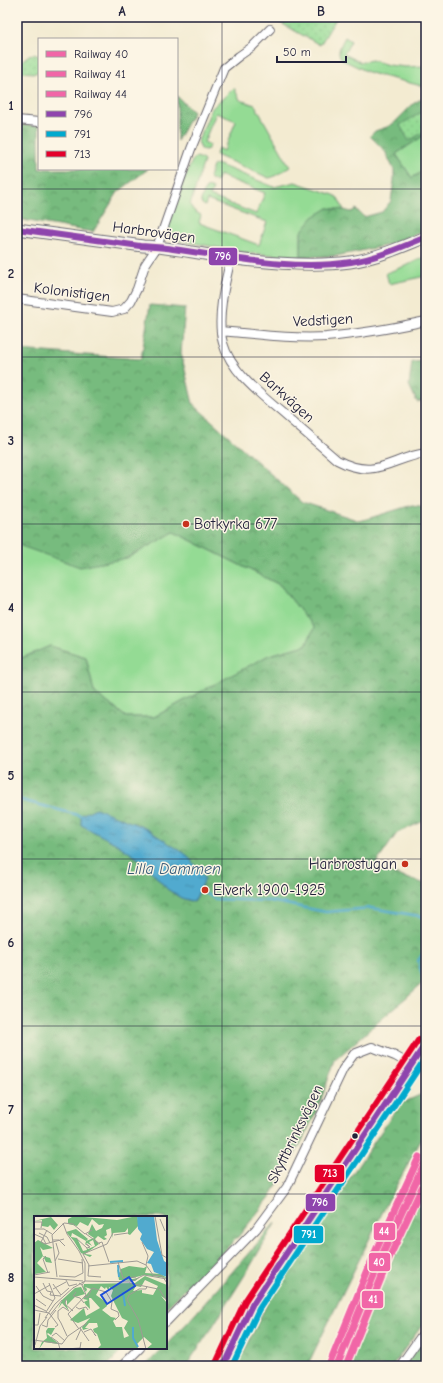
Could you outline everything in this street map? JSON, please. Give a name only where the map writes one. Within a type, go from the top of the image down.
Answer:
[{"type":"main road","points":[[223,1366],[252,1305],[426,1043]]},
{"type":"street","name":"Kolonistigen","points":[[17,299],[112,312],[124,309],[131,301],[137,289],[145,265],[157,247],[191,149],[224,68],[252,48],[270,29]]},
{"type":"street","points":[[17,120],[38,122]]},
{"type":"street","name":"Harbrovägen","points":[[17,229],[231,258],[317,265],[351,262],[368,258],[426,237]]},
{"type":"street","name":"Barkvägen","points":[[231,258],[223,294],[223,343],[239,371],[257,390],[337,460],[347,465],[363,469],[380,468],[417,454],[426,453]]},
{"type":"street","name":"Vedstigen","points":[[222,331],[281,336],[325,337],[396,328],[426,321]]},
{"type":"street","name":"Skyttbrinksvägen","points":[[167,1321],[256,1229],[287,1187],[343,1069],[354,1054],[372,1047],[395,1056],[410,1065]]},
{"type":"street","points":[[400,1366],[426,1329]]},
{"type":"street","points":[[122,1366],[139,1349]]},
{"type":"green space","points":[[270,17],[337,17],[320,45]]},
{"type":"green space","points":[[345,37],[351,41],[344,54],[360,62],[372,60],[388,65],[406,67],[424,66],[426,68],[426,87],[370,73],[343,60],[339,55],[339,52],[340,46]]},
{"type":"green space","points":[[34,54],[38,56],[38,72],[36,73],[18,72],[17,65],[29,55]]},
{"type":"green space","points":[[234,88],[240,100],[255,105],[290,167],[273,177],[269,178],[216,155],[218,148],[224,151],[236,121],[216,113],[204,142],[210,145],[208,149],[201,149],[198,141],[212,108]]},
{"type":"green space","points":[[426,96],[426,134],[396,154],[412,178],[426,169],[426,229],[389,245],[336,256],[301,257],[301,232],[313,217],[328,208],[351,212],[356,209],[364,217],[382,212],[391,201],[394,170],[385,151],[370,136],[375,131],[394,123],[413,104]]},
{"type":"green space","points":[[178,97],[193,112],[178,139]]},
{"type":"green space","points":[[422,112],[426,117],[426,130],[409,141],[400,125]]},
{"type":"green space","points":[[17,125],[38,126],[38,170],[147,170],[118,192],[93,232],[17,219]]},
{"type":"green space","points":[[426,134],[426,169],[412,178],[396,154]]},
{"type":"green space","points":[[196,157],[204,161],[190,205],[194,211],[201,215],[199,223],[259,245],[267,222],[207,200],[205,206],[201,203],[201,200],[205,189],[208,187],[213,189],[210,196],[256,214],[265,193],[219,175],[216,182],[209,177],[213,166],[217,164],[274,187],[295,182],[334,195],[338,198],[344,210],[328,208],[301,232],[301,257],[246,253],[173,239],[166,230],[169,216],[181,185],[192,161]]},
{"type":"green space","points":[[426,256],[426,276],[389,284],[386,273],[408,265]]},
{"type":"green space","points":[[150,305],[185,308],[181,353],[193,404],[302,502],[360,521],[412,505],[426,507],[426,820],[397,833],[373,868],[426,884],[426,980],[335,1060],[318,1108],[297,1151],[270,1197],[238,1237],[167,1307],[167,1216],[34,1216],[34,1349],[124,1349],[107,1366],[17,1366],[17,660],[50,646],[86,657],[94,692],[126,717],[154,717],[269,655],[306,645],[314,628],[280,585],[174,532],[127,558],[80,567],[21,546],[17,542],[17,350],[141,359]],"holes":[[[115,843],[205,879],[194,902],[171,891],[137,856]]]},
{"type":"green space","points":[[426,361],[426,400],[417,402],[409,385],[412,362]]},
{"type":"green space","points":[[174,532],[280,585],[314,628],[306,645],[269,655],[154,717],[126,717],[94,692],[86,657],[50,646],[17,660],[17,542],[21,546],[127,558]]},
{"type":"green space","points":[[420,1095],[426,1097],[426,1131],[389,1199],[307,1366],[237,1366],[274,1289],[400,1104]]},
{"type":"green space","points":[[426,1182],[426,1320],[392,1366],[349,1366],[363,1326]]},
{"type":"green space","points":[[276,1222],[211,1329],[186,1366],[145,1366],[162,1349],[167,1349],[167,1344]]},
{"type":"green space","points":[[426,1335],[426,1366],[404,1366]]},
{"type":"water","name":"Lilla Dammen","points":[[96,808],[145,828],[187,855],[205,879],[194,902],[181,898],[167,889],[142,861],[115,843],[81,825],[81,815]]},
{"type":"waterway","points":[[17,799],[82,816]]},
{"type":"waterway","points":[[197,889],[215,899],[270,901],[326,912],[371,908],[426,917]]},
{"type":"waterway","points":[[426,949],[418,961],[426,983]]},
{"type":"rail line","name":"44","points":[[330,1363],[376,1250],[419,1157]]},
{"type":"rail line","name":"40","points":[[337,1366],[383,1253],[426,1160]]},
{"type":"rail line","name":"41","points":[[346,1366],[390,1256],[426,1179]]},
{"type":"transit line","name":"796","points":[[17,229],[140,246],[169,248],[262,262],[307,265],[351,262],[370,258],[426,237]]},
{"type":"transit line","name":"713","points":[[216,1363],[245,1301],[419,1039]]},
{"type":"transit line","name":"796","points":[[223,1366],[252,1305],[426,1043]]},
{"type":"transit line","name":"791","points":[[232,1366],[259,1309],[426,1057]]},
{"type":"place","name":"Botkyrka 677","points":[[186,524]]},
{"type":"place","name":"Harbrostugan","points":[[405,864]]},
{"type":"place","name":"Elverk 1900-1925","points":[[205,890]]}]
